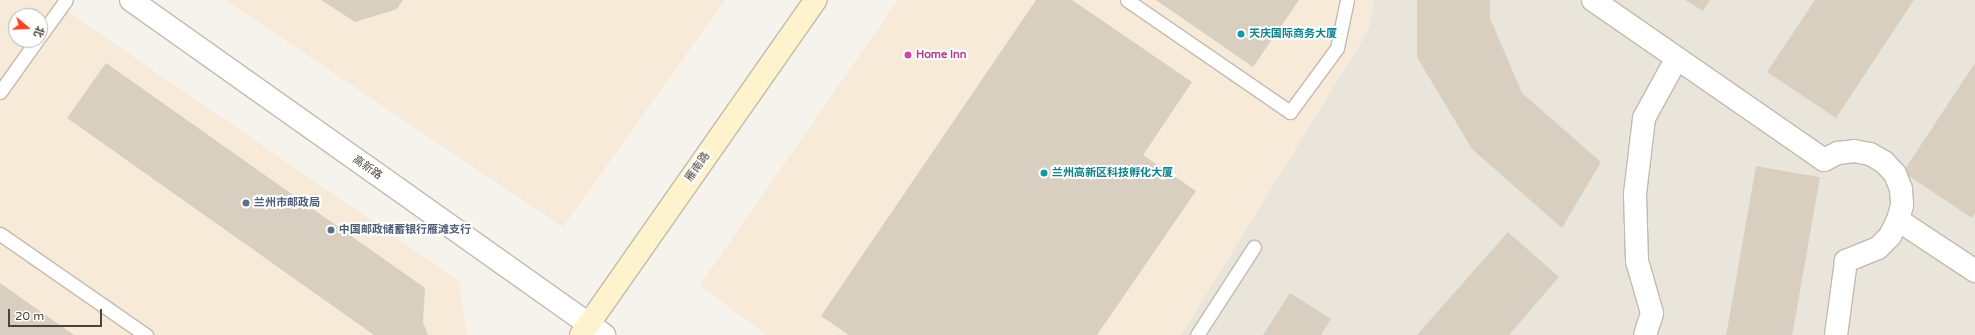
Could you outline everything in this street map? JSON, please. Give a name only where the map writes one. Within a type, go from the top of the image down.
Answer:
[{"type":"main road","name":"雁南路","points":[[591,332],[816,0]]},
{"type":"street","name":"高新路","points":[[131,0],[591,332]]},
{"type":"street","points":[[1593,0],[1824,160],[1838,153],[1854,151],[1870,154],[1884,162],[1895,174],[1900,189],[1902,205],[1898,220],[1890,236],[1878,248],[1863,256],[1846,261],[1836,335]]},
{"type":"street","points":[[1645,335],[1652,313],[1637,261],[1636,186],[1644,118],[1678,58]]},
{"type":"street","points":[[1898,220],[1975,272]]},
{"type":"lane","points":[[48,25],[66,0]]},
{"type":"lane","points":[[1127,0],[1290,112],[1337,48],[1347,0]]},
{"type":"lane","points":[[0,92],[31,48]]},
{"type":"lane","points":[[0,234],[146,335]]},
{"type":"lane","points":[[1197,335],[1254,247]]},
{"type":"shaded area","points":[[0,0],[51,0],[459,281],[467,335],[0,335]]},
{"type":"shaded area","points":[[225,0],[725,0],[563,227]]},
{"type":"shaded area","points":[[898,0],[1373,0],[1369,29],[1181,335],[766,335],[700,285]]},
{"type":"shaded area","points":[[1373,0],[1975,0],[1975,335],[1181,335],[1369,29]]},
{"type":"building","points":[[321,0],[403,0],[397,9],[355,22]]},
{"type":"building","name":"兰州高新区科技孵化大厦","points":[[1036,0],[1072,0],[1192,82],[1143,155],[1196,191],[1097,335],[849,335],[821,316]]},
{"type":"building","name":"天庆国际商务大厦","points":[[1156,0],[1299,0],[1253,67]]},
{"type":"building","points":[[1417,0],[1490,0],[1490,18],[1522,93],[1601,162],[1562,228],[1472,149],[1417,57]]},
{"type":"building","points":[[1685,0],[1710,0],[1703,11]]},
{"type":"building","points":[[1815,0],[1914,0],[1836,118],[1767,72]]},
{"type":"building","name":"兰州市邮政局","points":[[106,63],[425,288],[423,322],[428,335],[374,335],[67,118]]},
{"type":"building","points":[[1975,63],[1975,213],[1972,218],[1903,172]]},
{"type":"building","points":[[1756,166],[1820,177],[1792,335],[1726,335]]},
{"type":"building","points":[[1508,232],[1559,277],[1509,335],[1417,335]]},
{"type":"building","points":[[0,283],[74,335],[0,335]]},
{"type":"building","points":[[1290,293],[1331,319],[1321,335],[1263,335]]},
{"type":"place","name":"天庆国际商务大厦","points":[[1241,34]]},
{"type":"place","name":"Home Inn","points":[[908,55]]},
{"type":"place","name":"兰州高新区科技孵化大厦","points":[[1044,173]]},
{"type":"place","name":"兰州市邮政局","points":[[246,203]]},
{"type":"place","name":"中国邮政储蓄银行雁滩支行","points":[[331,230]]}]
